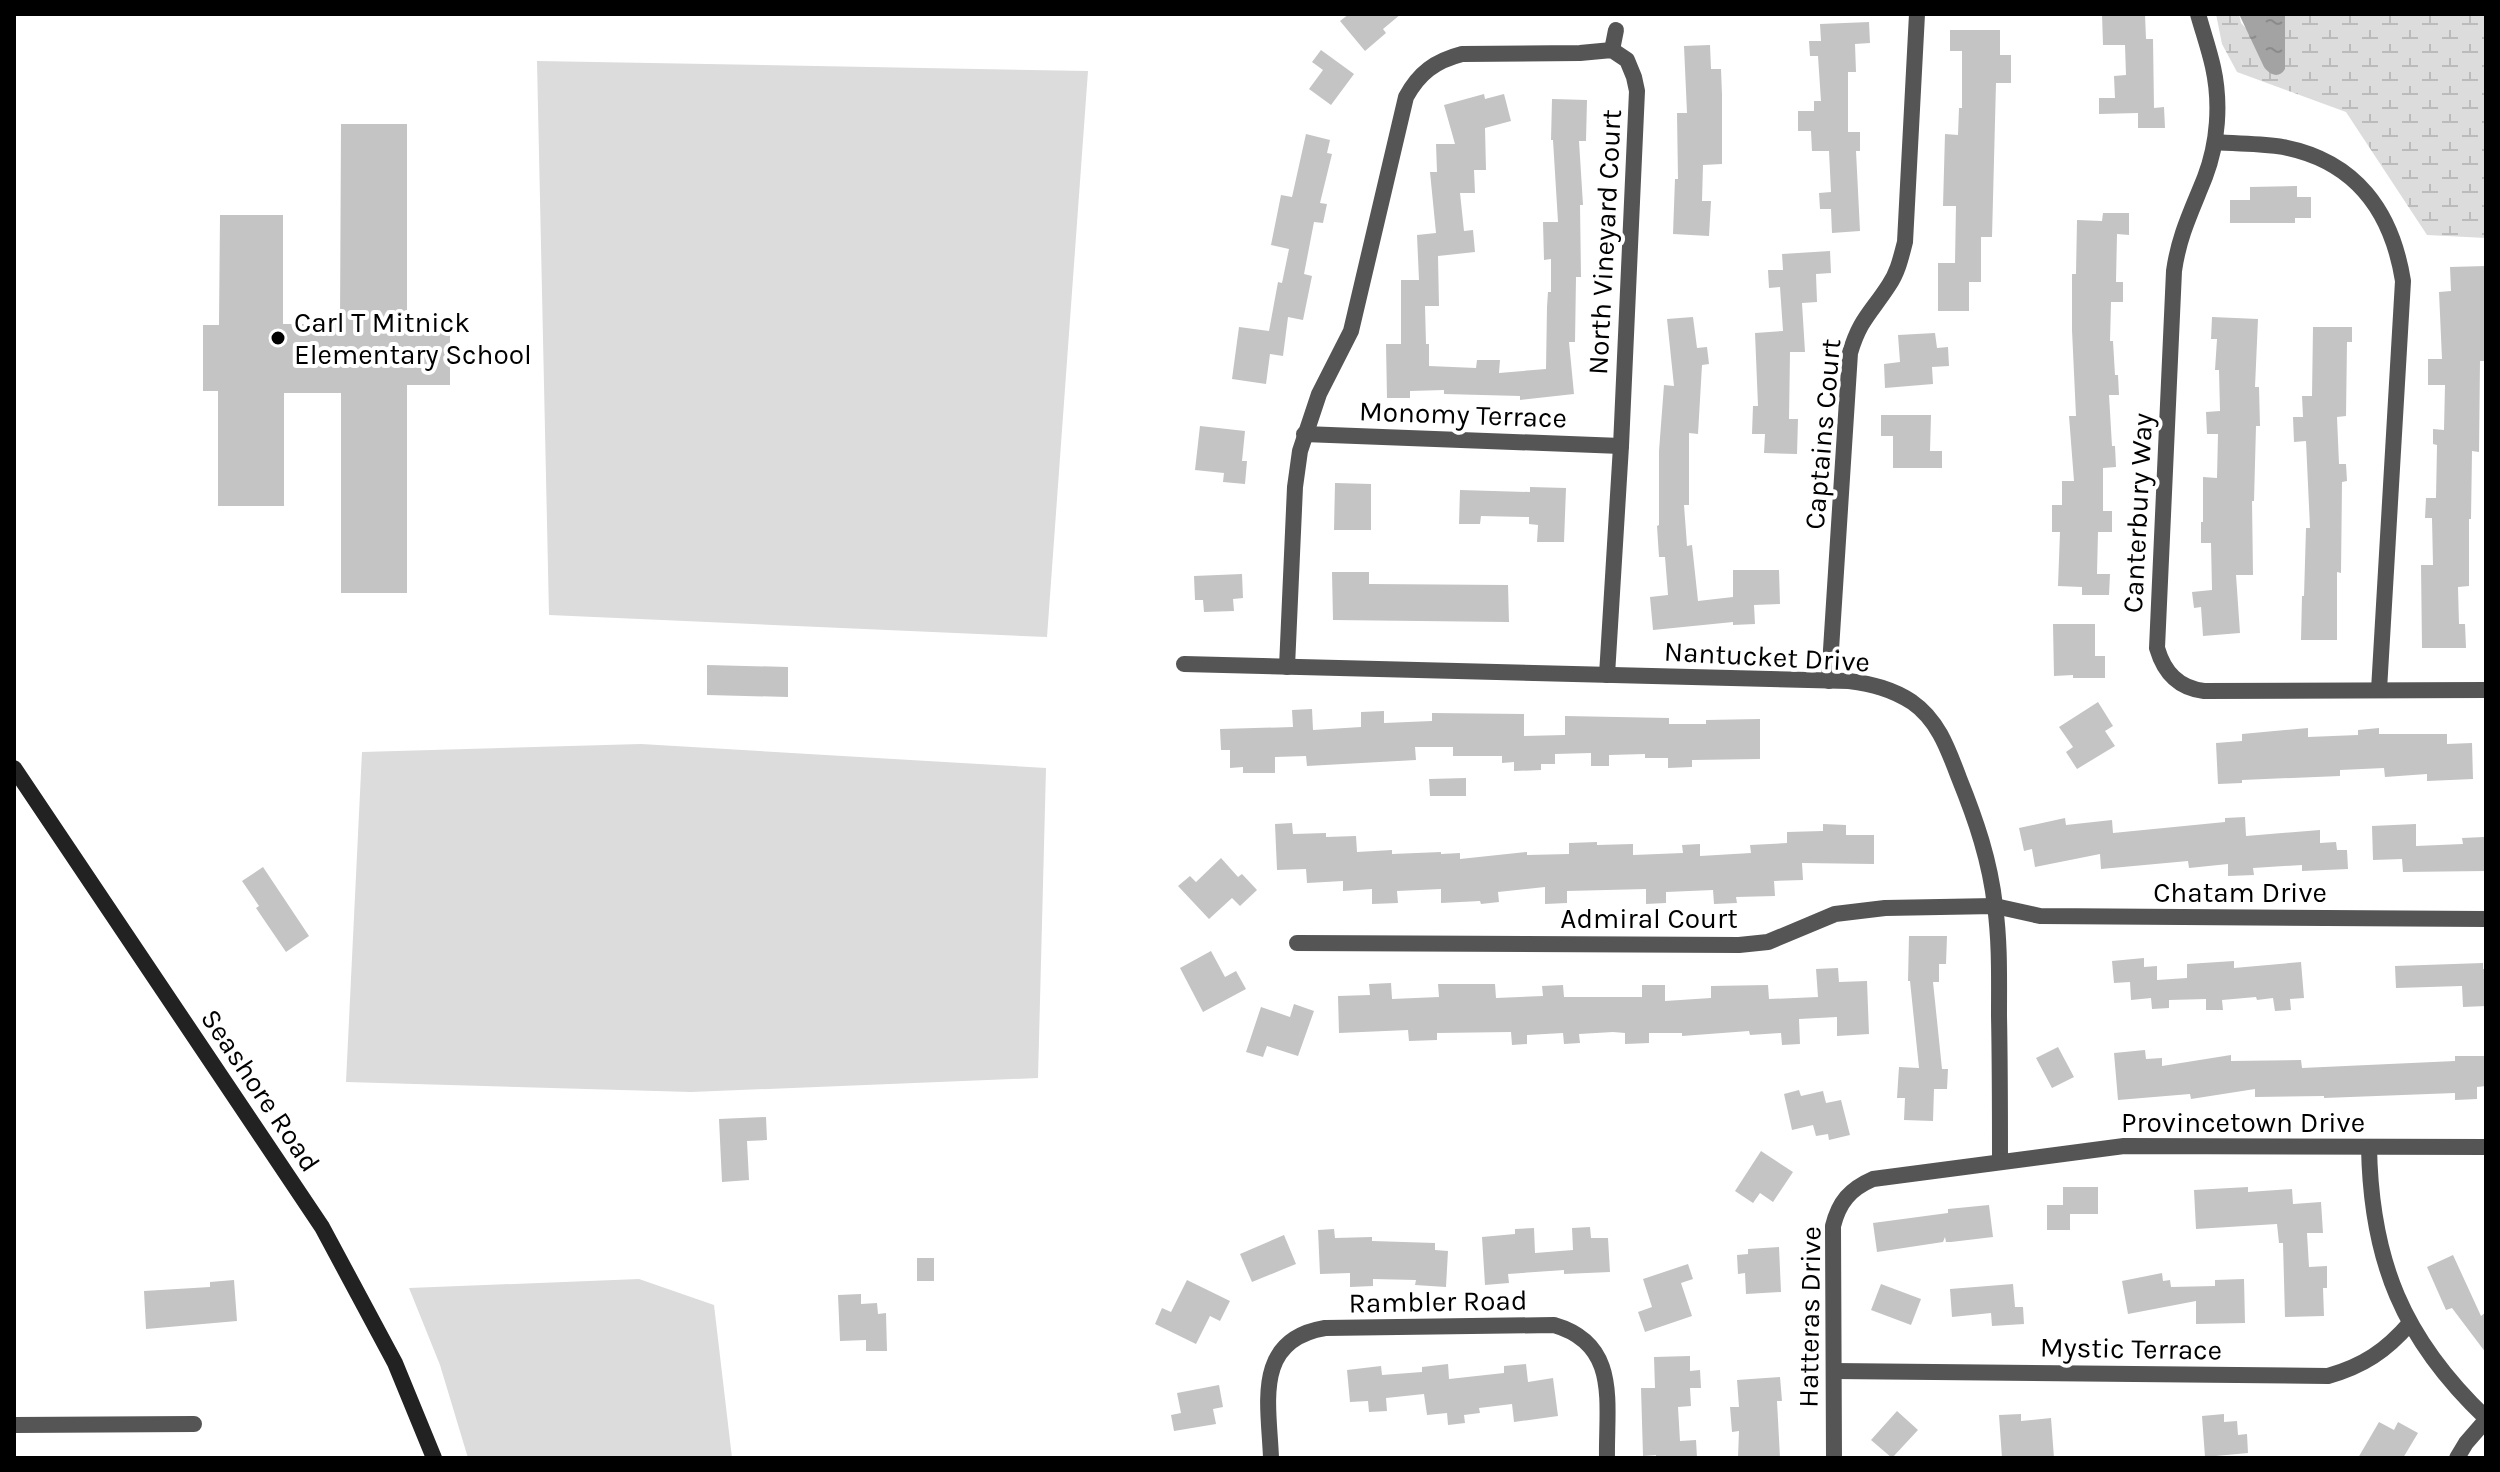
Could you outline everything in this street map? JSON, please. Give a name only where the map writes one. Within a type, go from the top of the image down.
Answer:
[{"type":"main road","name":"Seashore Road","points":[[14,768],[322,1227],[395,1363],[434,1458]]},
{"type":"street","name":"Captains Court","points":[[1829,681],[1850,353],[1856,331],[1889,285],[1899,265],[1905,242],[1917,14]]},
{"type":"street","name":"Canterbury Way","points":[[2198,14],[2214,68],[2217,98],[2215,142],[2206,175],[2183,227],[2174,271],[2157,648],[2161,663],[2180,684],[2195,690],[2486,690]]},
{"type":"street","points":[[1287,667],[1295,487],[1304,434],[1319,394],[1351,331],[1406,97],[1415,80],[1444,58],[1462,54],[1612,50],[1616,30]]},
{"type":"street","name":"North Vineyard Court","points":[[1607,675],[1637,91],[1627,60],[1612,50]]},
{"type":"street","points":[[2215,142],[2281,146],[2308,153],[2335,167],[2357,183],[2375,204],[2398,251],[2403,281],[2379,690]]},
{"type":"street","name":"Monomy Terrace","points":[[1304,434],[1621,446]]},
{"type":"street","name":"Nantucket Drive","points":[[1184,664],[1829,681],[1874,684],[1913,703],[1931,720],[1945,741],[1978,826],[1995,906],[1999,949],[2000,1162]]},
{"type":"street","name":"Chatam Drive","points":[[1995,906],[2040,916],[2486,919]]},
{"type":"street","name":"Admiral Court","points":[[1297,943],[1739,945],[1768,942],[1835,914],[1885,908],[1995,906]]},
{"type":"street","name":"Provincetown Drive","points":[[2000,1162],[2124,1146],[2486,1147]]},
{"type":"street","points":[[2369,1147],[2375,1228],[2386,1268],[2410,1323],[2430,1357],[2486,1419],[2457,1458]]},
{"type":"street","name":"Hatteras Drive","points":[[1834,1458],[1833,1226],[1837,1210],[1846,1196],[1873,1179],[2000,1162]]},
{"type":"street","name":"Mystic Terrace","points":[[1834,1371],[2328,1376],[2371,1359],[2391,1344],[2410,1323]]},
{"type":"street","name":"Rambler Road","points":[[1271,1458],[1268,1380],[1273,1363],[1282,1349],[1302,1334],[1325,1328],[1554,1325],[1586,1339],[1598,1354],[1605,1371],[1607,1458]]},
{"type":"street","points":[[14,1425],[194,1424]]},
{"type":"green space","points":[[2216,14],[2239,14],[2241,23],[2285,69],[2285,14],[2486,14],[2486,238],[2427,235],[2346,112],[2237,72],[2222,44]]},
{"type":"green space","points":[[537,61],[1088,71],[1047,637],[549,615]]},
{"type":"green space","points":[[641,744],[1046,768],[1038,1078],[691,1092],[346,1082],[362,752]]},
{"type":"green space","points":[[639,1279],[714,1305],[732,1458],[468,1458],[440,1365],[409,1288]]},
{"type":"water","points":[[2239,14],[2285,14],[2285,69],[2280,74],[2272,74],[2264,67]]},
{"type":"building","points":[[1349,14],[1401,14],[1383,29],[1386,33],[1365,51],[1340,21]]},
{"type":"building","points":[[2102,14],[2145,14],[2146,39],[2153,39],[2154,108],[2164,107],[2165,128],[2138,128],[2138,113],[2099,114],[2099,98],[2115,98],[2114,76],[2126,75],[2125,45],[2103,45]]},
{"type":"building","points":[[1869,22],[1870,43],[1855,44],[1856,72],[1848,72],[1848,132],[1860,132],[1860,151],[1856,151],[1860,231],[1832,233],[1831,209],[1820,209],[1819,193],[1831,192],[1829,151],[1812,151],[1811,131],[1798,131],[1798,111],[1814,111],[1814,101],[1821,101],[1818,56],[1810,56],[1809,41],[1821,41],[1820,24]]},
{"type":"building","points":[[1950,30],[2000,30],[2000,55],[2011,55],[2011,83],[1996,83],[1992,237],[1981,237],[1981,282],[1969,282],[1969,311],[1938,311],[1938,263],[1955,263],[1956,206],[1943,206],[1945,134],[1958,135],[1959,108],[1962,108],[1962,51],[1950,51]]},
{"type":"building","points":[[1710,45],[1711,69],[1721,69],[1722,164],[1703,165],[1702,201],[1711,201],[1709,236],[1673,234],[1675,179],[1678,179],[1677,113],[1687,113],[1684,46]]},
{"type":"building","points":[[1321,50],[1354,74],[1331,105],[1309,89],[1323,70],[1312,62]]},
{"type":"building","points":[[1484,94],[1485,99],[1504,94],[1511,121],[1485,128],[1486,170],[1474,170],[1475,193],[1460,193],[1464,231],[1473,230],[1475,252],[1438,256],[1439,306],[1425,306],[1429,366],[1476,368],[1477,360],[1500,360],[1499,373],[1546,369],[1551,259],[1544,260],[1543,222],[1558,222],[1551,140],[1552,99],[1587,100],[1586,141],[1579,141],[1583,205],[1580,205],[1581,277],[1576,277],[1575,342],[1569,342],[1574,394],[1520,400],[1520,396],[1444,394],[1444,390],[1410,391],[1410,398],[1387,398],[1386,344],[1401,344],[1401,280],[1419,280],[1417,235],[1436,233],[1430,172],[1437,172],[1436,144],[1455,144],[1444,105]]},
{"type":"building","points":[[341,124],[407,124],[407,331],[450,332],[450,385],[407,385],[407,593],[341,593],[341,393],[284,393],[284,506],[218,506],[218,391],[203,391],[203,325],[219,325],[220,215],[283,215],[283,324],[340,324]]},
{"type":"building","points":[[1306,134],[1330,140],[1327,153],[1332,154],[1320,203],[1327,204],[1323,223],[1314,222],[1304,274],[1312,276],[1303,320],[1288,317],[1283,356],[1270,354],[1266,384],[1232,379],[1239,327],[1269,331],[1278,282],[1282,283],[1289,249],[1271,245],[1281,195],[1292,197]]},
{"type":"building","points":[[2297,186],[2297,197],[2311,197],[2311,218],[2295,218],[2295,223],[2230,223],[2230,200],[2250,200],[2250,187]]},
{"type":"building","points":[[2103,213],[2129,213],[2129,235],[2117,234],[2116,282],[2123,282],[2123,302],[2111,302],[2110,341],[2113,341],[2119,395],[2109,395],[2116,467],[2103,468],[2103,511],[2112,511],[2112,532],[2098,532],[2097,574],[2110,574],[2109,595],[2082,595],[2082,587],[2058,586],[2060,532],[2052,532],[2052,505],[2062,505],[2062,481],[2074,481],[2069,416],[2076,416],[2072,274],[2076,274],[2077,220],[2102,221]]},
{"type":"building","points":[[1830,251],[1831,273],[1816,274],[1817,302],[1802,303],[1805,352],[1790,352],[1789,419],[1798,419],[1797,454],[1764,453],[1765,434],[1752,434],[1753,406],[1758,406],[1755,333],[1783,331],[1780,287],[1769,288],[1768,270],[1783,270],[1782,254]]},
{"type":"building","points":[[2486,266],[2486,361],[2480,361],[2479,452],[2472,451],[2469,586],[2458,587],[2459,624],[2465,624],[2466,648],[2422,648],[2421,565],[2433,565],[2432,518],[2425,518],[2426,498],[2436,498],[2437,445],[2433,444],[2433,429],[2444,430],[2445,385],[2428,385],[2428,359],[2442,359],[2439,292],[2451,291],[2450,267]]},
{"type":"building","points":[[1693,317],[1697,348],[1707,347],[1709,364],[1702,365],[1698,434],[1689,433],[1689,505],[1684,505],[1687,546],[1692,545],[1698,601],[1733,597],[1733,570],[1779,570],[1780,604],[1754,605],[1755,624],[1733,625],[1733,622],[1653,630],[1650,597],[1668,595],[1665,557],[1659,557],[1657,526],[1664,385],[1674,386],[1667,319]]},
{"type":"building","points":[[2212,317],[2258,319],[2255,387],[2259,387],[2260,426],[2256,426],[2252,501],[2253,575],[2236,575],[2240,633],[2203,636],[2201,607],[2194,608],[2192,592],[2212,590],[2211,543],[2201,543],[2201,522],[2203,477],[2217,478],[2218,434],[2207,434],[2206,412],[2220,411],[2219,370],[2215,370],[2217,339],[2211,339]]},
{"type":"building","points":[[2313,327],[2352,327],[2352,342],[2347,342],[2346,416],[2337,417],[2339,464],[2346,464],[2347,481],[2342,482],[2337,640],[2301,640],[2306,528],[2310,528],[2306,441],[2294,442],[2293,417],[2303,417],[2302,396],[2312,396]]},
{"type":"building","points":[[1935,333],[1937,348],[1948,347],[1949,366],[1932,367],[1933,384],[1885,388],[1884,364],[1900,362],[1898,335]]},
{"type":"building","points":[[1881,415],[1931,415],[1930,451],[1942,451],[1942,468],[1893,468],[1893,436],[1881,436]]},
{"type":"building","points":[[1200,426],[1245,431],[1242,461],[1247,461],[1245,484],[1223,482],[1224,473],[1195,470]]},
{"type":"building","points":[[1335,483],[1371,484],[1371,530],[1334,530]]},
{"type":"building","points":[[1530,487],[1566,488],[1564,542],[1537,542],[1538,525],[1529,524],[1529,517],[1481,516],[1480,524],[1459,524],[1460,490],[1530,492]]},
{"type":"building","points":[[1332,572],[1369,572],[1369,584],[1508,585],[1509,622],[1333,620]]},
{"type":"building","points":[[1242,574],[1243,598],[1233,599],[1234,611],[1204,612],[1203,600],[1195,600],[1194,576]]},
{"type":"building","points":[[2053,624],[2095,624],[2095,656],[2105,656],[2105,678],[2054,676]]},
{"type":"building","points":[[707,665],[788,667],[788,697],[707,695]]},
{"type":"building","points":[[2098,702],[2113,726],[2105,731],[2115,746],[2077,769],[2066,752],[2073,747],[2059,727]]},
{"type":"building","points":[[1312,709],[1313,730],[1361,727],[1361,712],[1384,711],[1384,723],[1432,721],[1432,713],[1524,714],[1524,736],[1565,735],[1565,716],[1669,718],[1669,724],[1760,719],[1760,759],[1692,760],[1692,767],[1668,768],[1668,758],[1645,758],[1645,754],[1609,755],[1609,766],[1591,766],[1591,753],[1555,754],[1555,764],[1541,764],[1541,770],[1514,771],[1514,762],[1502,763],[1502,756],[1453,756],[1453,747],[1415,747],[1416,760],[1307,766],[1306,756],[1275,757],[1275,773],[1243,773],[1243,767],[1230,768],[1230,750],[1221,750],[1220,729],[1293,727],[1292,710]]},
{"type":"building","points":[[2308,728],[2308,737],[2358,735],[2358,730],[2379,728],[2379,734],[2447,734],[2447,744],[2472,743],[2473,779],[2427,781],[2427,774],[2385,777],[2384,768],[2340,770],[2340,776],[2242,780],[2242,783],[2218,784],[2216,743],[2242,741],[2242,734]]},
{"type":"building","points":[[1466,778],[1466,796],[1430,796],[1429,779]]},
{"type":"building","points":[[2245,817],[2246,836],[2320,830],[2320,843],[2336,842],[2337,850],[2347,850],[2348,869],[2302,871],[2302,865],[2253,868],[2254,875],[2228,876],[2228,864],[2189,868],[2188,861],[2101,869],[2100,854],[2035,867],[2032,849],[2024,851],[2019,828],[2065,818],[2066,825],[2112,820],[2113,833],[2225,822],[2225,818]]},
{"type":"building","points":[[1292,823],[1293,834],[1356,836],[1357,852],[1460,853],[1460,859],[1527,852],[1527,855],[1569,854],[1569,843],[1597,842],[1597,845],[1633,844],[1633,855],[1683,853],[1682,845],[1700,844],[1700,856],[1751,853],[1750,845],[1787,843],[1787,832],[1823,831],[1823,824],[1846,825],[1846,835],[1874,835],[1874,864],[1802,863],[1803,880],[1774,881],[1775,896],[1736,897],[1737,903],[1714,904],[1713,890],[1666,892],[1666,903],[1646,904],[1646,889],[1567,891],[1567,903],[1545,904],[1545,887],[1498,892],[1499,902],[1481,904],[1480,901],[1441,903],[1441,889],[1397,891],[1398,903],[1372,904],[1372,889],[1343,891],[1343,881],[1307,883],[1306,869],[1277,870],[1275,824]]},
{"type":"building","points":[[2416,824],[2416,846],[2463,844],[2462,838],[2484,837],[2485,871],[2403,872],[2402,859],[2373,860],[2372,826]]},
{"type":"building","points":[[1221,858],[1238,877],[1242,874],[1257,890],[1240,906],[1232,898],[1209,919],[1178,886],[1190,876],[1196,882]]},
{"type":"building","points":[[263,867],[309,936],[286,952],[242,881]]},
{"type":"building","points":[[1909,936],[1947,936],[1946,964],[1939,964],[1939,982],[1933,982],[1942,1069],[1948,1069],[1947,1089],[1934,1089],[1933,1121],[1904,1120],[1905,1098],[1897,1098],[1899,1067],[1919,1068],[1908,981]]},
{"type":"building","points":[[1211,951],[1225,977],[1236,971],[1246,989],[1203,1012],[1180,968]]},
{"type":"building","points":[[2144,958],[2144,967],[2157,966],[2157,980],[2187,978],[2187,964],[2234,961],[2234,968],[2301,962],[2304,998],[2290,999],[2291,1010],[2275,1011],[2273,998],[2257,1000],[2256,997],[2222,1000],[2223,1010],[2206,1010],[2206,999],[2169,1000],[2169,1008],[2152,1009],[2151,998],[2131,1000],[2130,982],[2114,983],[2112,961]]},
{"type":"building","points":[[2483,963],[2483,969],[2486,969],[2486,1006],[2463,1007],[2462,986],[2396,988],[2395,966]]},
{"type":"building","points":[[1838,968],[1839,982],[1867,981],[1869,1034],[1837,1036],[1837,1017],[1799,1019],[1800,1044],[1782,1045],[1781,1033],[1750,1035],[1749,1031],[1682,1036],[1682,1033],[1649,1033],[1649,1043],[1625,1044],[1625,1033],[1579,1034],[1580,1043],[1564,1044],[1563,1033],[1527,1035],[1527,1044],[1512,1045],[1511,1032],[1437,1033],[1437,1040],[1409,1041],[1408,1030],[1339,1033],[1338,996],[1370,995],[1369,984],[1391,983],[1392,999],[1439,997],[1438,984],[1495,984],[1496,998],[1543,996],[1542,986],[1563,985],[1564,997],[1642,997],[1642,985],[1665,985],[1665,1001],[1711,998],[1711,986],[1768,985],[1769,999],[1818,997],[1816,969]]},
{"type":"building","points":[[1294,1004],[1314,1011],[1298,1056],[1267,1046],[1263,1057],[1246,1052],[1261,1007],[1290,1017]]},
{"type":"building","points":[[2058,1047],[2074,1077],[2052,1088],[2036,1058]]},
{"type":"building","points":[[2145,1050],[2146,1059],[2162,1058],[2162,1066],[2231,1055],[2231,1061],[2301,1060],[2302,1068],[2455,1061],[2455,1056],[2486,1056],[2486,1086],[2477,1087],[2477,1099],[2455,1100],[2455,1093],[2255,1097],[2255,1089],[2191,1099],[2190,1094],[2118,1100],[2114,1053]]},
{"type":"building","points":[[1799,1090],[1801,1096],[1823,1091],[1826,1103],[1841,1100],[1850,1135],[1829,1140],[1828,1134],[1816,1136],[1813,1125],[1792,1130],[1784,1094]]},
{"type":"building","points":[[766,1117],[767,1140],[747,1141],[749,1180],[722,1182],[719,1119]]},
{"type":"building","points":[[1761,1151],[1793,1172],[1773,1202],[1760,1193],[1753,1203],[1735,1191]]},
{"type":"building","points":[[2063,1187],[2098,1187],[2098,1214],[2070,1214],[2070,1230],[2047,1230],[2047,1205],[2063,1205]]},
{"type":"building","points":[[2248,1187],[2248,1192],[2292,1189],[2293,1204],[2321,1202],[2323,1233],[2307,1233],[2309,1267],[2327,1266],[2327,1288],[2323,1288],[2324,1316],[2285,1317],[2283,1243],[2279,1243],[2277,1224],[2196,1229],[2194,1190]]},
{"type":"building","points":[[1989,1205],[1993,1237],[1946,1242],[1945,1237],[1943,1242],[1877,1252],[1873,1223]]},
{"type":"building","points":[[1590,1227],[1591,1238],[1608,1238],[1610,1272],[1564,1274],[1564,1270],[1508,1274],[1509,1283],[1485,1285],[1482,1237],[1515,1234],[1515,1229],[1534,1228],[1535,1253],[1573,1250],[1572,1228]]},
{"type":"building","points":[[1334,1229],[1335,1238],[1372,1237],[1372,1241],[1435,1243],[1435,1250],[1448,1251],[1446,1287],[1415,1285],[1416,1280],[1373,1279],[1373,1286],[1350,1287],[1350,1273],[1320,1274],[1318,1230]]},
{"type":"building","points":[[1284,1235],[1296,1264],[1252,1282],[1240,1254]]},
{"type":"building","points":[[1779,1247],[1781,1292],[1746,1294],[1745,1273],[1738,1274],[1737,1255],[1748,1254],[1748,1249]]},
{"type":"building","points":[[2453,1255],[2481,1316],[2486,1312],[2486,1353],[2452,1308],[2446,1310],[2427,1267]]},
{"type":"building","points":[[917,1258],[934,1258],[934,1281],[917,1281]]},
{"type":"building","points":[[1688,1264],[1693,1279],[1681,1283],[1692,1316],[1645,1332],[1638,1312],[1652,1307],[1643,1279]]},
{"type":"building","points":[[2162,1273],[2163,1281],[2170,1280],[2171,1287],[2215,1286],[2215,1280],[2244,1279],[2245,1323],[2196,1324],[2196,1301],[2128,1314],[2122,1281]]},
{"type":"building","points":[[234,1280],[237,1321],[146,1329],[144,1291],[210,1287],[210,1282]]},
{"type":"building","points":[[1187,1280],[1230,1301],[1220,1321],[1210,1316],[1196,1344],[1155,1324],[1162,1308],[1171,1312]]},
{"type":"building","points":[[1881,1284],[1921,1299],[1911,1325],[1871,1310]]},
{"type":"building","points":[[2013,1284],[2015,1307],[2023,1307],[2024,1324],[1992,1326],[1991,1313],[1952,1317],[1950,1289]]},
{"type":"building","points":[[861,1294],[861,1304],[877,1303],[878,1314],[886,1313],[887,1351],[866,1351],[866,1340],[840,1341],[838,1295]]},
{"type":"building","points":[[1690,1356],[1690,1371],[1700,1370],[1701,1388],[1690,1388],[1691,1406],[1678,1407],[1680,1441],[1696,1440],[1697,1458],[1643,1456],[1641,1388],[1655,1388],[1654,1357]]},
{"type":"building","points":[[1448,1364],[1449,1379],[1504,1373],[1504,1366],[1526,1364],[1528,1382],[1553,1378],[1558,1416],[1514,1422],[1512,1404],[1479,1408],[1480,1413],[1464,1415],[1465,1423],[1448,1425],[1447,1413],[1427,1415],[1424,1394],[1386,1398],[1387,1411],[1369,1412],[1368,1401],[1350,1402],[1347,1370],[1381,1366],[1382,1375],[1422,1372],[1422,1367]]},
{"type":"building","points":[[1780,1377],[1782,1401],[1777,1401],[1780,1458],[1738,1458],[1739,1431],[1732,1432],[1730,1407],[1739,1407],[1737,1380]]},
{"type":"building","points":[[1219,1385],[1223,1407],[1213,1409],[1216,1424],[1174,1431],[1171,1415],[1181,1413],[1177,1393]]},
{"type":"building","points":[[1897,1411],[1918,1430],[1892,1458],[1871,1440]]},
{"type":"building","points":[[2021,1414],[2021,1421],[2051,1418],[2054,1458],[2002,1458],[1999,1415]]},
{"type":"building","points":[[2224,1414],[2224,1422],[2237,1421],[2238,1435],[2247,1434],[2248,1453],[2205,1457],[2202,1416]]},
{"type":"building","points":[[2379,1422],[2394,1430],[2398,1422],[2418,1433],[2403,1458],[2358,1458]]},
{"type":"place","name":"Carl T Mitnick Elementary School","points":[[278,338]]}]
